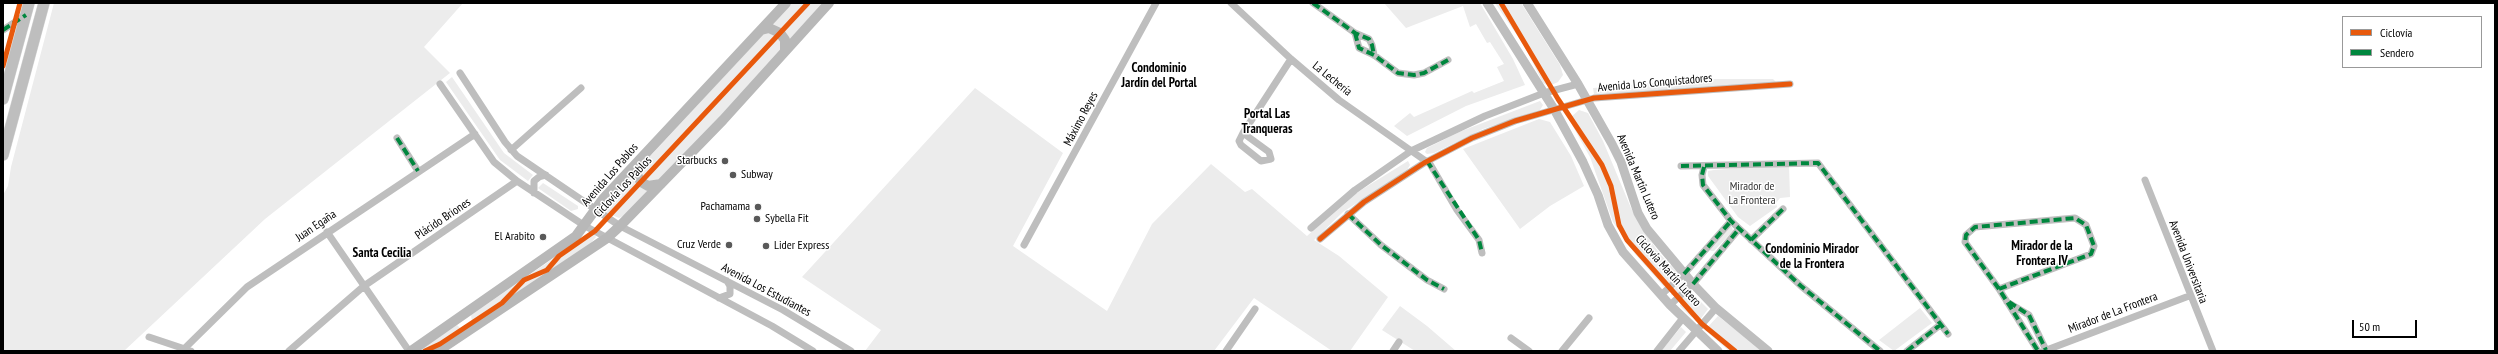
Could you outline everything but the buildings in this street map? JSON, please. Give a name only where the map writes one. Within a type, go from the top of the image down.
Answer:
[{"type":"main road","points":[[3,100],[29,3]]},
{"type":"main road","points":[[26,15],[43,3]]},
{"type":"main road","points":[[3,155],[43,3]]},
{"type":"main road","name":"Avenida Los Pablos","points":[[410,351],[567,243],[585,226],[594,210],[786,3]]},
{"type":"main road","points":[[438,351],[607,238],[661,184],[829,3]]},
{"type":"main road","points":[[761,30],[773,29],[780,33],[785,40],[785,51]]},
{"type":"main road","points":[[637,163],[636,175],[641,182],[648,186],[661,184]]},
{"type":"street","name":"Máximo Reyes","points":[[1024,245],[1156,3]]},
{"type":"street","name":"La Lechería","points":[[1231,3],[1291,59],[1339,100],[1427,161]]},
{"type":"street","points":[[1313,3],[1355,33],[1370,40],[1374,55]]},
{"type":"street","points":[[1487,3],[1554,109],[1589,172],[1614,236],[1632,263],[1683,318],[1718,351]]},
{"type":"street","name":"Avenida Martín Lutero","points":[[1527,3],[1578,84],[1621,162],[1642,221],[1684,274],[1716,308],[1768,351]]},
{"type":"street","points":[[3,30],[26,15]]},
{"type":"street","points":[[1355,33],[1359,48],[1374,55],[1393,71],[1414,75],[1433,70],[1448,60]]},
{"type":"street","points":[[1244,133],[1269,152],[1271,159],[1261,161],[1241,145],[1239,141],[1244,133],[1291,59]]},
{"type":"street","name":"Avenida Los Estudiantes","points":[[460,73],[511,150],[594,210],[620,226],[783,310],[851,351]]},
{"type":"street","points":[[440,84],[494,162],[517,181],[585,226],[719,298],[813,351]]},
{"type":"street","points":[[1311,228],[1355,190],[1412,151],[1460,126],[1544,93],[1578,84]]},
{"type":"street","name":"Avenida Los Conquistadores","points":[[1320,239],[1348,214],[1427,161],[1472,138],[1554,109],[1587,100],[1653,92],[1790,84]]},
{"type":"street","points":[[511,150],[581,88]]},
{"type":"street","name":"Juan Egaña","points":[[186,350],[247,287],[475,134]]},
{"type":"street","points":[[397,138],[418,171]]},
{"type":"street","points":[[1427,161],[1479,240],[1482,253]]},
{"type":"street","points":[[1681,166],[1704,167],[1818,163],[1948,334]]},
{"type":"street","points":[[1704,167],[1702,175],[1703,185],[1731,221],[1801,286],[1880,351]]},
{"type":"street","points":[[534,193],[534,181],[539,177],[546,175]]},
{"type":"street","name":"Avenida Universitaria","points":[[2145,180],[2189,296],[2213,351]]},
{"type":"street","name":"Plácido Briones","points":[[289,351],[364,286],[517,181]]},
{"type":"street","points":[[1751,240],[1783,209]]},
{"type":"street","points":[[1348,214],[1381,245],[1427,280],[1444,289]]},
{"type":"street","points":[[1999,289],[2091,254],[2094,246],[2086,225],[2075,218],[1971,228],[1966,235],[1965,242],[2043,351]]},
{"type":"street","points":[[1661,295],[1684,274],[1704,249],[1731,221]]},
{"type":"street","points":[[1670,304],[1693,284],[1713,257],[1739,229]]},
{"type":"street","points":[[327,232],[410,351]]},
{"type":"street","points":[[1704,249],[1713,257]]},
{"type":"street","points":[[719,298],[730,294],[730,286],[726,280]]},
{"type":"street","name":"Mirador de La Frontera","points":[[2043,351],[2189,296]]},
{"type":"street","points":[[2007,302],[2029,315],[2043,351]]},
{"type":"street","points":[[1679,351],[1716,308]]},
{"type":"street","points":[[1226,351],[1255,309]]},
{"type":"street","points":[[1562,351],[1589,318]]},
{"type":"street","points":[[1657,351],[1683,318]]},
{"type":"street","points":[[1906,351],[1940,325]]},
{"type":"street","points":[[149,337],[186,350]]},
{"type":"street","points":[[1511,338],[1529,351]]},
{"type":"street","points":[[1392,351],[1399,342]]},
{"type":"green space","points":[[54,3],[463,3],[424,47],[450,73],[265,219],[124,351],[3,351],[3,195],[8,186],[11,167]]},
{"type":"green space","points":[[792,3],[825,3],[632,212],[619,218],[607,213],[605,205]]},
{"type":"green space","points":[[1384,3],[1480,3],[1513,59],[1525,85],[1466,106],[1407,136],[1394,126],[1410,113],[1414,117],[1472,91],[1474,93],[1504,81],[1497,67],[1504,64],[1490,42],[1487,43],[1476,24],[1470,27],[1463,6],[1406,28]]},
{"type":"green space","points":[[1495,3],[1521,3],[1560,65],[1563,75],[1558,82],[1549,86],[1543,83],[1525,47]]},
{"type":"green space","points":[[452,77],[504,153],[533,175],[528,181],[500,160],[446,82]]},
{"type":"green space","points":[[1702,79],[1773,79],[1778,84],[1594,94],[1593,88]]},
{"type":"green space","points":[[975,88],[1063,153],[1013,246],[1107,311],[1152,224],[1211,164],[1245,192],[1252,189],[1307,236],[1353,195],[1408,161],[1410,165],[1407,170],[1343,212],[1314,240],[1339,256],[1388,297],[1350,351],[1332,351],[1254,298],[1214,351],[865,351],[881,330],[802,277]]},
{"type":"green space","points":[[1540,101],[1543,105],[1540,110],[1483,129],[1434,153],[1427,154],[1425,152],[1427,148],[1459,132]]},
{"type":"green space","points":[[1579,110],[1588,113],[1603,141],[1631,208],[1643,230],[1660,254],[1677,272],[1678,276],[1664,287],[1635,254],[1613,222],[1590,157],[1572,125],[1571,117]]},
{"type":"green space","points":[[1539,119],[1550,122],[1571,156],[1584,186],[1550,206],[1520,229],[1463,149]]},
{"type":"green space","name":"Mirador de La Frontera","points":[[1789,165],[1790,197],[1780,198],[1776,203],[1777,207],[1750,226],[1738,217],[1708,176],[1708,171],[1714,170]]},
{"type":"green space","points":[[543,183],[578,206],[578,209],[571,211],[538,188]]},
{"type":"green space","points":[[1727,227],[1732,227],[1733,231],[1714,251],[1711,251],[1709,249]]},
{"type":"green space","points":[[592,232],[596,237],[590,244],[472,322],[471,315]]},
{"type":"green space","points":[[1685,280],[1686,286],[1675,296],[1671,295],[1672,290]]},
{"type":"green space","points":[[1692,293],[1708,309],[1699,321],[1690,316],[1680,306],[1681,299]]},
{"type":"green space","points":[[1400,306],[1427,326],[1456,351],[1415,351],[1382,330]]},
{"type":"green space","points":[[1920,308],[1932,323],[1894,351],[1879,340]]},
{"type":"green space","points":[[1718,316],[1763,351],[1729,351],[1705,330]]},
{"type":"green space","points":[[457,325],[461,329],[458,333],[432,351],[418,351]]},
{"type":"green space","points":[[1681,327],[1686,332],[1670,351],[1661,351]]},
{"type":"marked path","points":[[1313,3],[1355,33],[1369,39],[1374,55]]},
{"type":"marked path","points":[[3,30],[26,15]]},
{"type":"marked path","points":[[1355,33],[1359,48],[1374,55],[1398,73],[1414,75],[1424,73],[1448,60]]},
{"type":"marked path","points":[[397,138],[418,171]]},
{"type":"marked path","points":[[1427,161],[1479,240],[1482,253]]},
{"type":"marked path","points":[[1681,166],[1818,163],[1948,334]]},
{"type":"marked path","points":[[1704,167],[1702,175],[1703,185],[1731,221],[1801,286],[1880,351]]},
{"type":"marked path","points":[[1751,240],[1783,209]]},
{"type":"marked path","points":[[1348,214],[1381,245],[1427,280],[1444,289]]},
{"type":"marked path","points":[[1999,289],[2091,254],[2094,246],[2086,225],[2075,218],[1975,227],[1966,235],[1965,242],[1999,289],[2038,351]]},
{"type":"marked path","points":[[1684,274],[1731,221]]},
{"type":"marked path","points":[[1693,284],[1739,229]]},
{"type":"marked path","points":[[2009,302],[2029,315],[2046,350]]},
{"type":"marked path","points":[[1907,351],[1940,325]]},
{"type":"cycle path","points":[[3,66],[20,3]]},
{"type":"cycle path","name":"Ciclovía Los Pablos","points":[[425,351],[440,344],[502,303],[524,280],[547,270],[559,256],[595,231],[808,3]]},
{"type":"cycle path","name":"Ciclovía Martín Lutero","points":[[1501,3],[1558,99],[1602,165],[1611,186],[1619,225],[1627,240],[1702,324],[1735,351]]},
{"type":"cycle path","points":[[1320,239],[1364,202],[1424,163],[1472,138],[1515,121],[1594,98],[1790,84]]},
{"type":"place","name":"Starbucks","points":[[725,161]]},
{"type":"place","name":"Subway","points":[[733,175]]},
{"type":"place","name":"Pachamama","points":[[758,207]]},
{"type":"place","name":"Sybella Fit","points":[[757,219]]},
{"type":"place","name":"El Arabito","points":[[543,237]]},
{"type":"place","name":"Cruz Verde","points":[[729,245]]},
{"type":"place","name":"Lider Express","points":[[766,246]]},
{"type":"district","name":"Condominio Jardín del Portal","points":[[1159,76]]},
{"type":"district","name":"Portal Las Tranqueras","points":[[1267,122]]},
{"type":"district","name":"Santa Cecilia","points":[[382,253]]},
{"type":"district","name":"Mirador de la Frontera IV","points":[[2042,254]]},
{"type":"district","name":"Condominio Mirador de la Frontera","points":[[1812,256]]}]
